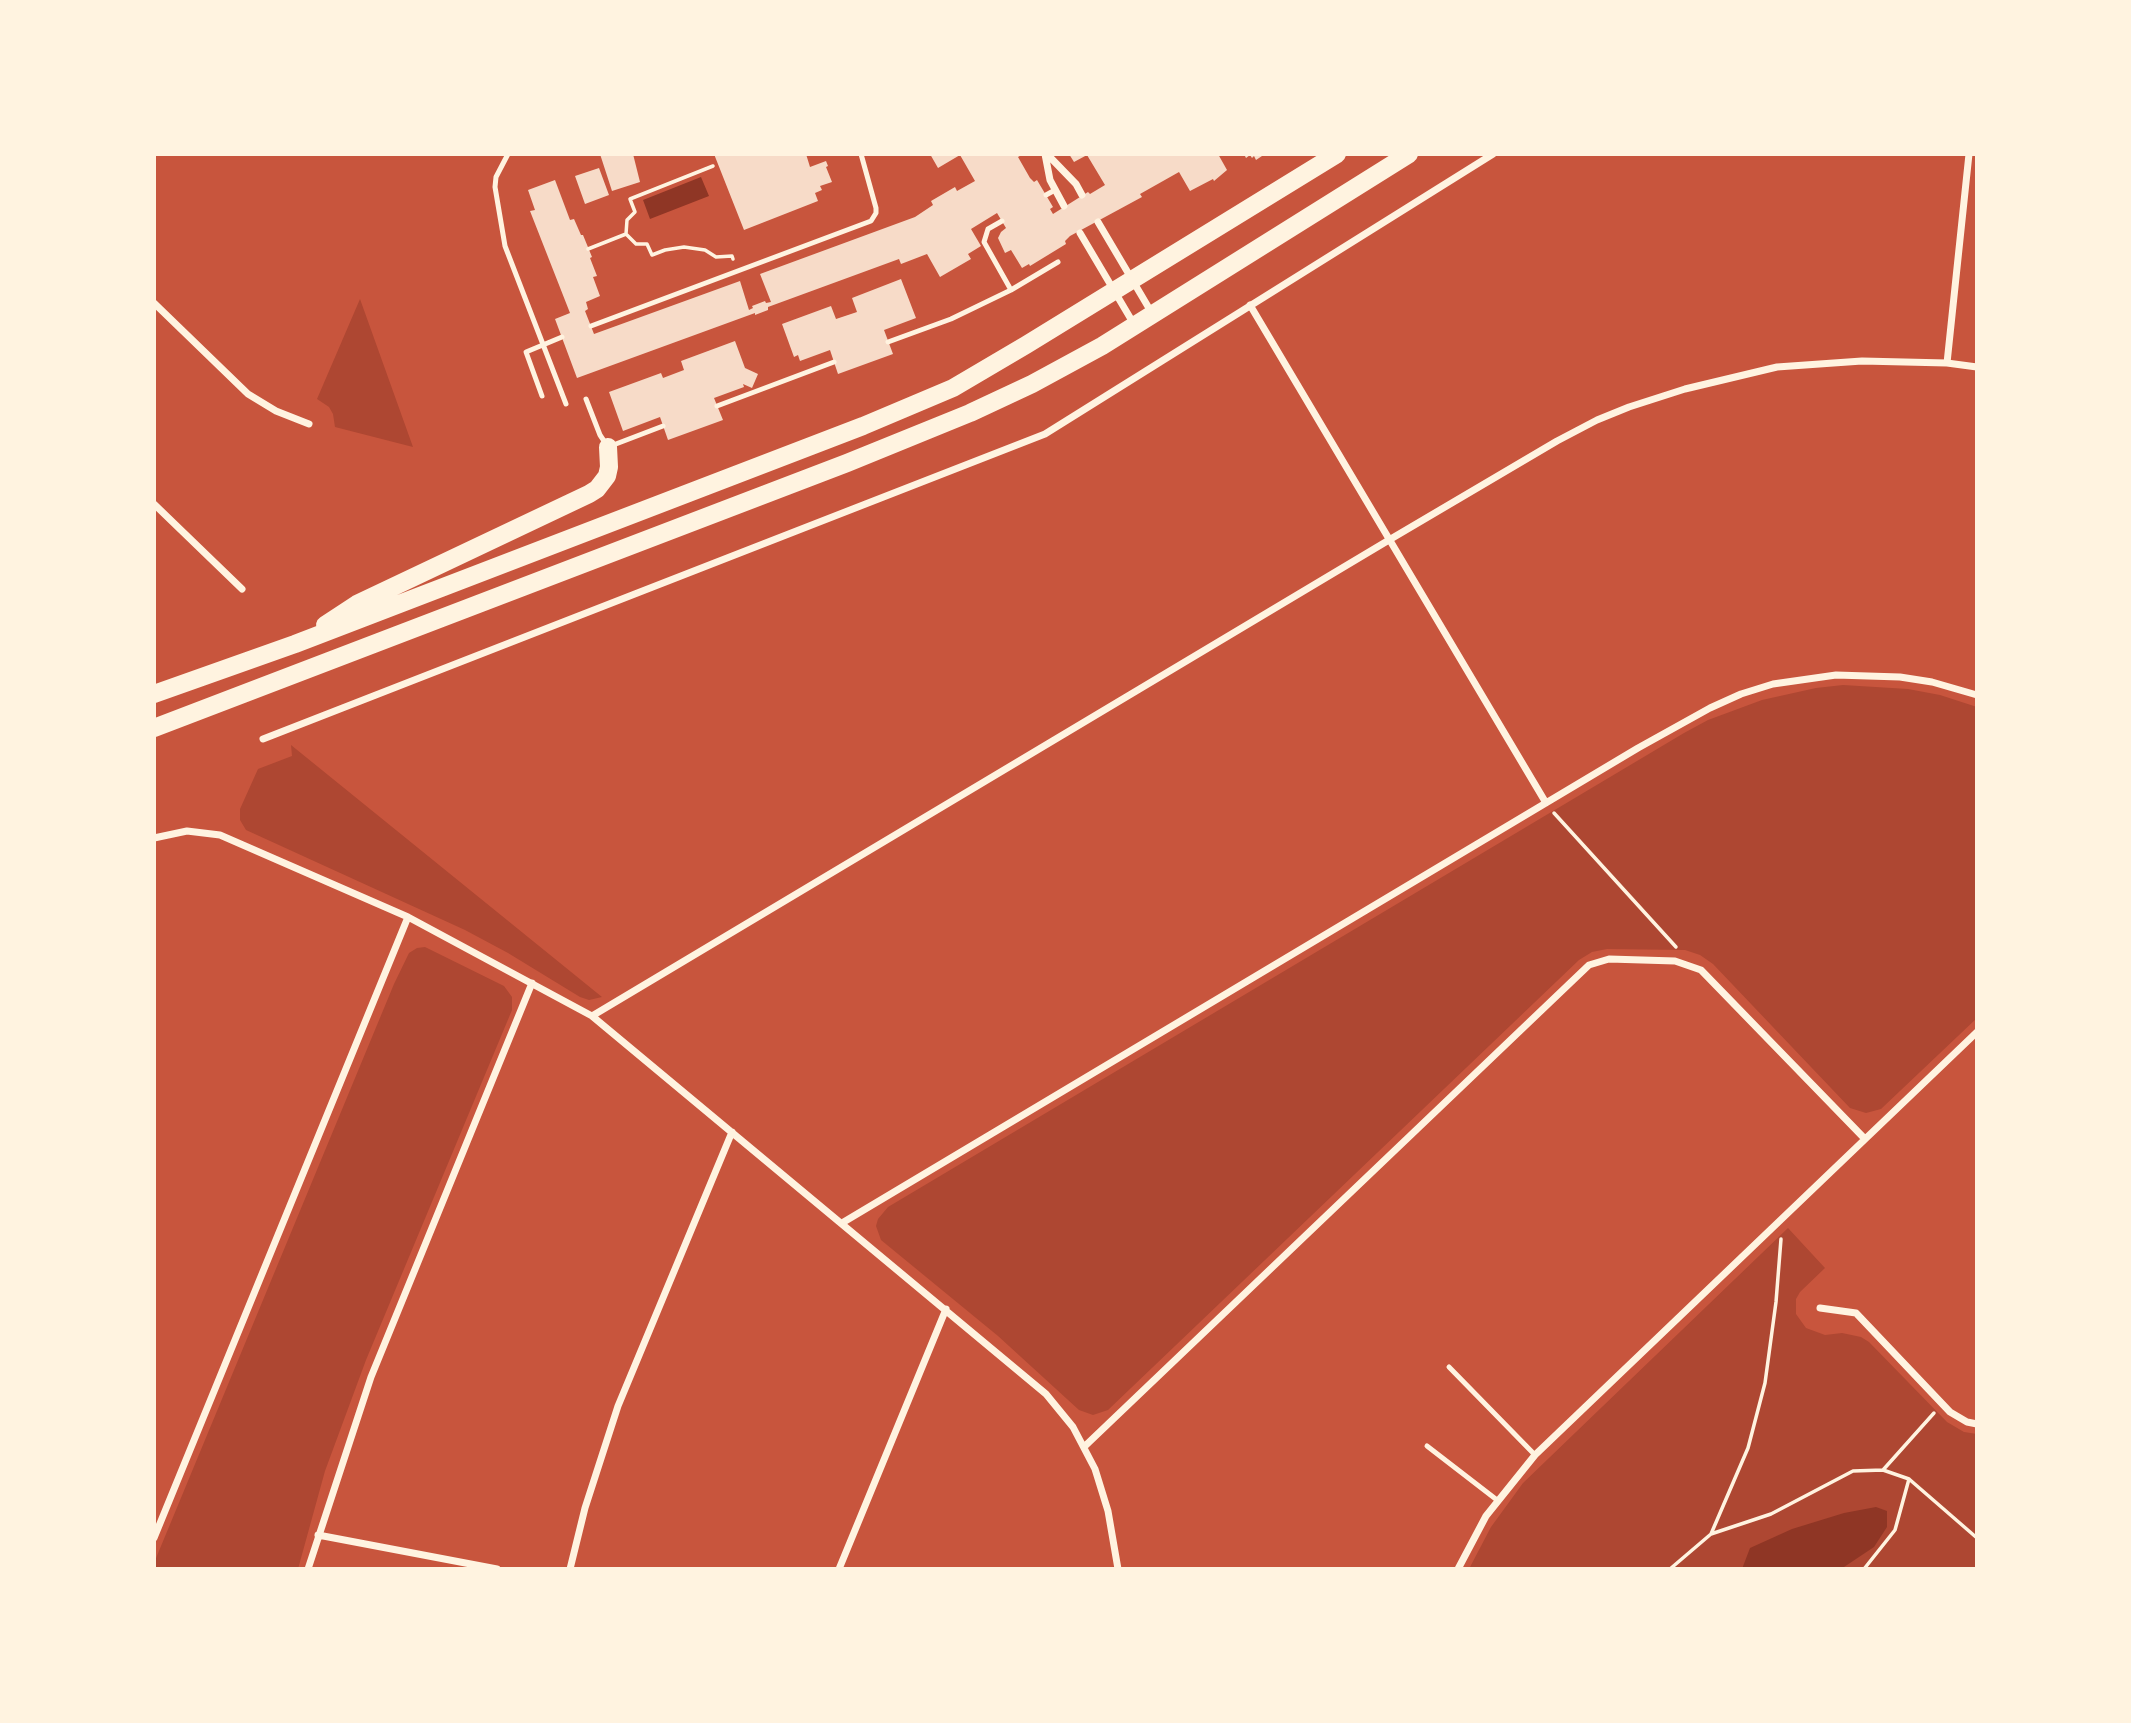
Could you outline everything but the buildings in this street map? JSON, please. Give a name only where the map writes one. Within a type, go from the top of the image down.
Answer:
[{"type":"main road","points":[[154,694],[295,643],[863,426],[953,388],[1337,154]]},
{"type":"main road","points":[[154,727],[847,463],[970,413],[1032,384],[1135,326],[1409,154]]},
{"type":"main road","points":[[295,643],[356,604],[597,489],[607,476],[608,447]]},
{"type":"street","points":[[1046,154],[1049,180],[1064,206]]},
{"type":"street","points":[[1046,154],[1076,184],[1082,195]]},
{"type":"street","points":[[263,739],[1045,435],[1493,154]]},
{"type":"street","points":[[1947,363],[1969,154]]},
{"type":"street","points":[[1098,222],[1153,315]]},
{"type":"street","points":[[1080,233],[1135,326]]},
{"type":"street","points":[[154,303],[248,394],[276,411],[309,424]]},
{"type":"street","points":[[1250,305],[1546,803]]},
{"type":"street","points":[[592,1016],[1389,540],[1597,420],[1685,389],[1777,367],[1862,361],[1947,363],[1977,367]]},
{"type":"street","points":[[154,505],[242,589]]},
{"type":"street","points":[[842,1223],[1710,708],[1773,684],[1815,677],[1868,674],[1932,682],[1977,695]]},
{"type":"street","points":[[154,838],[198,831],[220,835],[408,917],[592,1016],[1046,1394],[1085,1446],[1102,1490],[1118,1569]]},
{"type":"street","points":[[154,1538],[408,917]]},
{"type":"street","points":[[1085,1446],[1583,969],[1597,962],[1609,959],[1675,961],[1694,966],[1707,976],[1865,1139]]},
{"type":"street","points":[[308,1569],[371,1377],[532,983]]},
{"type":"street","points":[[1458,1569],[1476,1532],[1497,1500],[1535,1455],[1977,1032]]},
{"type":"street","points":[[570,1569],[585,1508],[618,1406],[732,1132]]},
{"type":"street","points":[[1820,1308],[1856,1313],[1942,1404],[1958,1418],[1977,1424]]},
{"type":"street","points":[[839,1569],[946,1309]]},
{"type":"street","points":[[318,1535],[497,1569]]},
{"type":"lane","points":[[508,154],[496,177],[495,187],[505,246],[566,404]]},
{"type":"lane","points":[[591,326],[871,221],[876,208],[861,154]]},
{"type":"lane","points":[[1046,195],[1055,190]]},
{"type":"lane","points":[[1002,221],[988,229],[984,242],[1011,290]]},
{"type":"lane","points":[[888,342],[951,319],[1011,290],[1058,262]]},
{"type":"lane","points":[[542,396],[526,352],[562,337]]},
{"type":"lane","points":[[717,406],[834,362]]},
{"type":"lane","points":[[586,399],[600,435],[608,447],[663,426]]},
{"type":"lane","points":[[1450,1367],[1535,1455]]},
{"type":"lane","points":[[1427,1446],[1497,1500]]},
{"type":"path","points":[[713,166],[630,199],[635,212],[626,220],[626,234],[636,244],[648,244],[652,256],[675,247],[705,250],[716,257],[732,256],[738,271]]},
{"type":"path","points":[[588,248],[626,234]]},
{"type":"path","points":[[1546,803],[1694,966]]},
{"type":"path","points":[[1711,1534],[1748,1448],[1765,1383],[1776,1302],[1782,1219]]},
{"type":"path","points":[[1883,1470],[1942,1404]]},
{"type":"path","points":[[1670,1569],[1711,1534],[1771,1514],[1853,1471],[1883,1470],[1909,1479],[1977,1538]]},
{"type":"path","points":[[1864,1569],[1895,1530],[1909,1479]]},
{"type":"shaded area","points":[[701,177],[709,196],[650,219],[643,200]]},
{"type":"shaded area","points":[[360,299],[413,447],[335,427],[329,407],[317,399]]},
{"type":"shaded area","points":[[1843,685],[1908,689],[1940,695],[1977,707],[1977,1018],[1881,1109],[1866,1113],[1850,1108],[1713,964],[1700,955],[1685,950],[1607,949],[1592,952],[1579,960],[1108,1410],[1093,1415],[1079,1410],[998,1336],[881,1240],[876,1226],[888,1207],[1684,733],[1708,720],[1762,700]]},
{"type":"shaded area","points":[[291,745],[602,997],[589,1000],[580,997],[465,930],[246,830],[240,820],[240,809],[258,769],[292,756]]},
{"type":"shaded area","points":[[425,947],[504,986],[512,997],[512,1010],[366,1360],[325,1471],[298,1569],[154,1569],[154,1563],[394,984],[409,953]]},
{"type":"shaded area","points":[[1788,1228],[1825,1268],[1796,1299],[1796,1314],[1806,1328],[1825,1335],[1842,1333],[1861,1337],[1947,1422],[1964,1432],[1977,1434],[1977,1569],[1469,1569],[1491,1527],[1523,1483]]},
{"type":"shaded area","points":[[1876,1507],[1887,1511],[1887,1527],[1874,1547],[1841,1569],[1742,1569],[1750,1548],[1792,1529],[1844,1513]]}]
